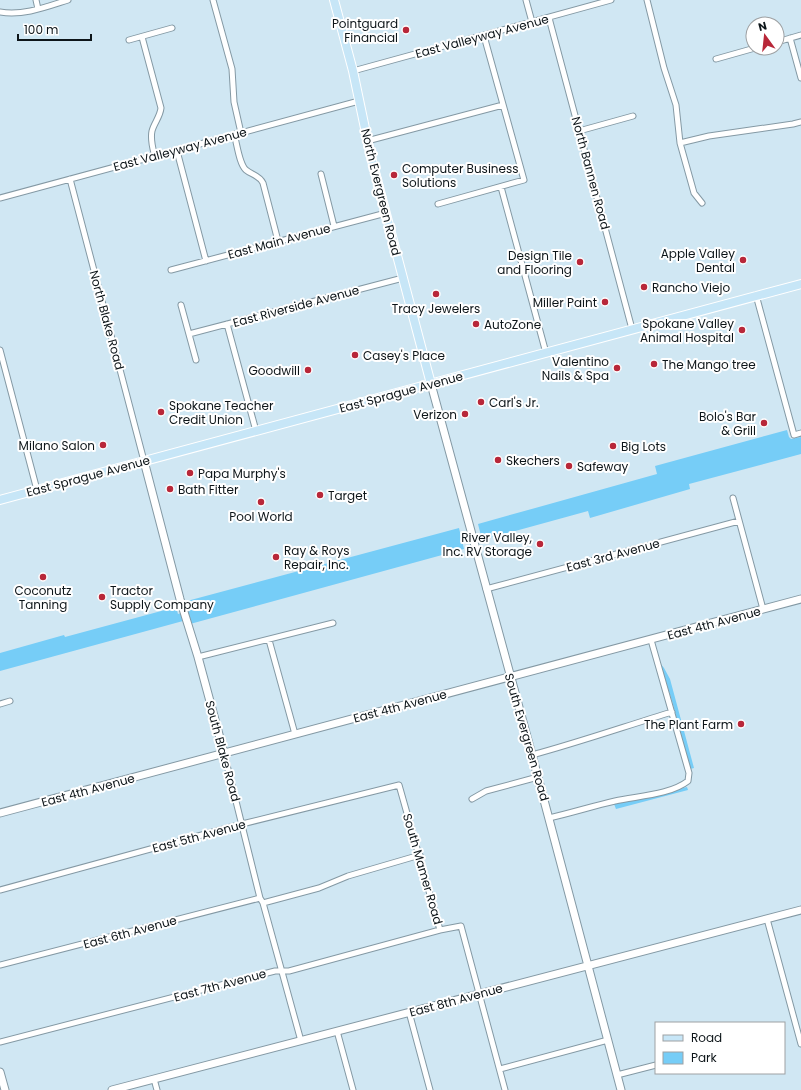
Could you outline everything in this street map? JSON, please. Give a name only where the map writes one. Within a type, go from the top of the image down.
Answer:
[{"type":"main road","name":"North Evergreen Road","points":[[334,0],[353,71],[367,140],[431,384]]},
{"type":"main road","name":"East Sprague Avenue","points":[[0,500],[801,284]]},
{"type":"street","points":[[36,0],[38,9]]},
{"type":"street","points":[[0,12],[16,14],[68,0]]},
{"type":"street","points":[[213,0],[232,69],[234,102],[241,133]]},
{"type":"street","points":[[526,0],[532,22]]},
{"type":"street","name":"East Valleyway Avenue","points":[[353,71],[611,0]]},
{"type":"street","points":[[647,0],[664,68],[676,105],[680,143],[694,193],[702,203]]},
{"type":"street","name":"North Bannen Road","points":[[549,18],[632,329]]},
{"type":"street","points":[[129,40],[172,28]]},
{"type":"street","points":[[785,40],[801,35]]},
{"type":"street","points":[[438,204],[524,180],[484,36]]},
{"type":"street","points":[[142,37],[161,108],[160,115],[152,131],[151,140],[155,157]]},
{"type":"street","points":[[790,38],[801,78]]},
{"type":"street","points":[[716,59],[745,51]]},
{"type":"street","name":"East Valleyway Avenue","points":[[0,198],[359,101]]},
{"type":"street","points":[[367,140],[503,105]]},
{"type":"street","points":[[579,131],[633,116]]},
{"type":"street","points":[[680,143],[709,136],[801,122]]},
{"type":"street","points":[[234,134],[242,165],[248,172],[257,176],[263,183],[278,241]]},
{"type":"street","points":[[177,151],[206,260]]},
{"type":"street","points":[[321,174],[334,226]]},
{"type":"street","name":"North Blake Road","points":[[70,179],[144,461]]},
{"type":"street","points":[[501,187],[546,353]]},
{"type":"street","name":"East Main Avenue","points":[[172,270],[386,213]]},
{"type":"street","name":"East Riverside Avenue","points":[[189,334],[403,278]]},
{"type":"street","points":[[756,295],[794,435],[801,433]]},
{"type":"street","points":[[181,305],[196,360]]},
{"type":"street","points":[[227,324],[256,431]]},
{"type":"street","points":[[0,350],[38,490]]},
{"type":"street","name":"South Evergreen Road","points":[[431,384],[621,1090]]},
{"type":"street","name":"South Blake Road","points":[[144,461],[182,605],[224,754],[260,898],[263,903],[301,1041]]},
{"type":"street","points":[[733,498],[763,609]]},
{"type":"street","name":"East 3rd Avenue","points":[[486,589],[739,521]]},
{"type":"street","name":"East 4th Avenue","points":[[0,813],[801,599]]},
{"type":"street","points":[[198,658],[333,623]]},
{"type":"street","points":[[269,640],[295,734]]},
{"type":"street","points":[[549,818],[614,801],[652,794],[681,786],[688,781],[689,773],[651,640]]},
{"type":"street","points":[[0,704],[10,701]]},
{"type":"street","points":[[532,755],[584,741],[630,724],[672,712]]},
{"type":"street","points":[[472,799],[486,791],[538,777]]},
{"type":"street","name":"East 5th Avenue","points":[[0,890],[242,824],[399,785]]},
{"type":"street","name":"South Mamer Road","points":[[399,785],[440,930],[461,926],[505,1090]]},
{"type":"street","points":[[263,903],[319,888],[348,876],[420,855]]},
{"type":"street","name":"East 6th Avenue","points":[[0,965],[260,898]]},
{"type":"street","name":"East 8th Avenue","points":[[112,1090],[801,910]]},
{"type":"street","points":[[767,919],[801,1044]]},
{"type":"street","name":"East 7th Avenue","points":[[0,1042],[275,971],[289,971],[440,930]]},
{"type":"street","points":[[409,1012],[430,1090]]},
{"type":"street","points":[[337,1031],[353,1090]]},
{"type":"street","points":[[500,1069],[608,1040]]},
{"type":"street","points":[[617,1075],[655,1065]]},
{"type":"street","points":[[0,1072],[5,1090]]},
{"type":"street","points":[[154,1079],[157,1090]]},
{"type":"green space","points":[[787,430],[791,439],[801,437],[801,454],[689,484],[690,489],[590,518],[588,511],[482,540],[478,524],[657,474],[655,466]]},
{"type":"green space","points":[[459,528],[464,549],[190,624],[187,612],[190,611],[187,601]]},
{"type":"green space","points":[[176,607],[178,614],[181,613],[183,621],[0,671],[0,653],[64,635],[65,637]]},
{"type":"green space","points":[[660,663],[670,679],[694,768],[690,769]]},
{"type":"green space","points":[[687,787],[688,790],[616,809],[614,804],[657,795]]},
{"type":"place","name":"Pointguard Financial","points":[[406,30]]},
{"type":"place","name":"Computer Business Solutions","points":[[394,175]]},
{"type":"place","name":"Apple Valley Dental","points":[[743,260]]},
{"type":"place","name":"Design Tile and Flooring","points":[[580,262]]},
{"type":"place","name":"Rancho Viejo","points":[[644,287]]},
{"type":"place","name":"Tracy Jewelers","points":[[436,294]]},
{"type":"place","name":"Miller Paint","points":[[605,302]]},
{"type":"place","name":"AutoZone","points":[[476,324]]},
{"type":"place","name":"Spokane Valley Animal Hospital","points":[[742,330]]},
{"type":"place","name":"Casey's Place","points":[[355,355]]},
{"type":"place","name":"The Mango tree","points":[[654,364]]},
{"type":"place","name":"Valentino Nails & Spa","points":[[617,368]]},
{"type":"place","name":"Goodwill","points":[[308,370]]},
{"type":"place","name":"Carl's Jr.","points":[[481,402]]},
{"type":"place","name":"Spokane Teacher Credit Union","points":[[161,412]]},
{"type":"place","name":"Verizon","points":[[465,414]]},
{"type":"place","name":"Bolo's Bar & Grill","points":[[764,423]]},
{"type":"place","name":"Milano Salon","points":[[103,445]]},
{"type":"place","name":"Big Lots","points":[[613,446]]},
{"type":"place","name":"Skechers","points":[[498,460]]},
{"type":"place","name":"Safeway","points":[[569,466]]},
{"type":"place","name":"Papa Murphy's","points":[[190,473]]},
{"type":"place","name":"Bath Fitter","points":[[170,489]]},
{"type":"place","name":"Target","points":[[320,495]]},
{"type":"place","name":"Pool World","points":[[261,502]]},
{"type":"place","name":"River Valley, Inc. RV Storage","points":[[540,544]]},
{"type":"place","name":"Ray & Roys Repair, Inc.","points":[[276,557]]},
{"type":"place","name":"Coconutz Tanning","points":[[43,577]]},
{"type":"place","name":"Tractor Supply Company","points":[[102,597]]},
{"type":"place","name":"The Plant Farm","points":[[741,724]]}]
